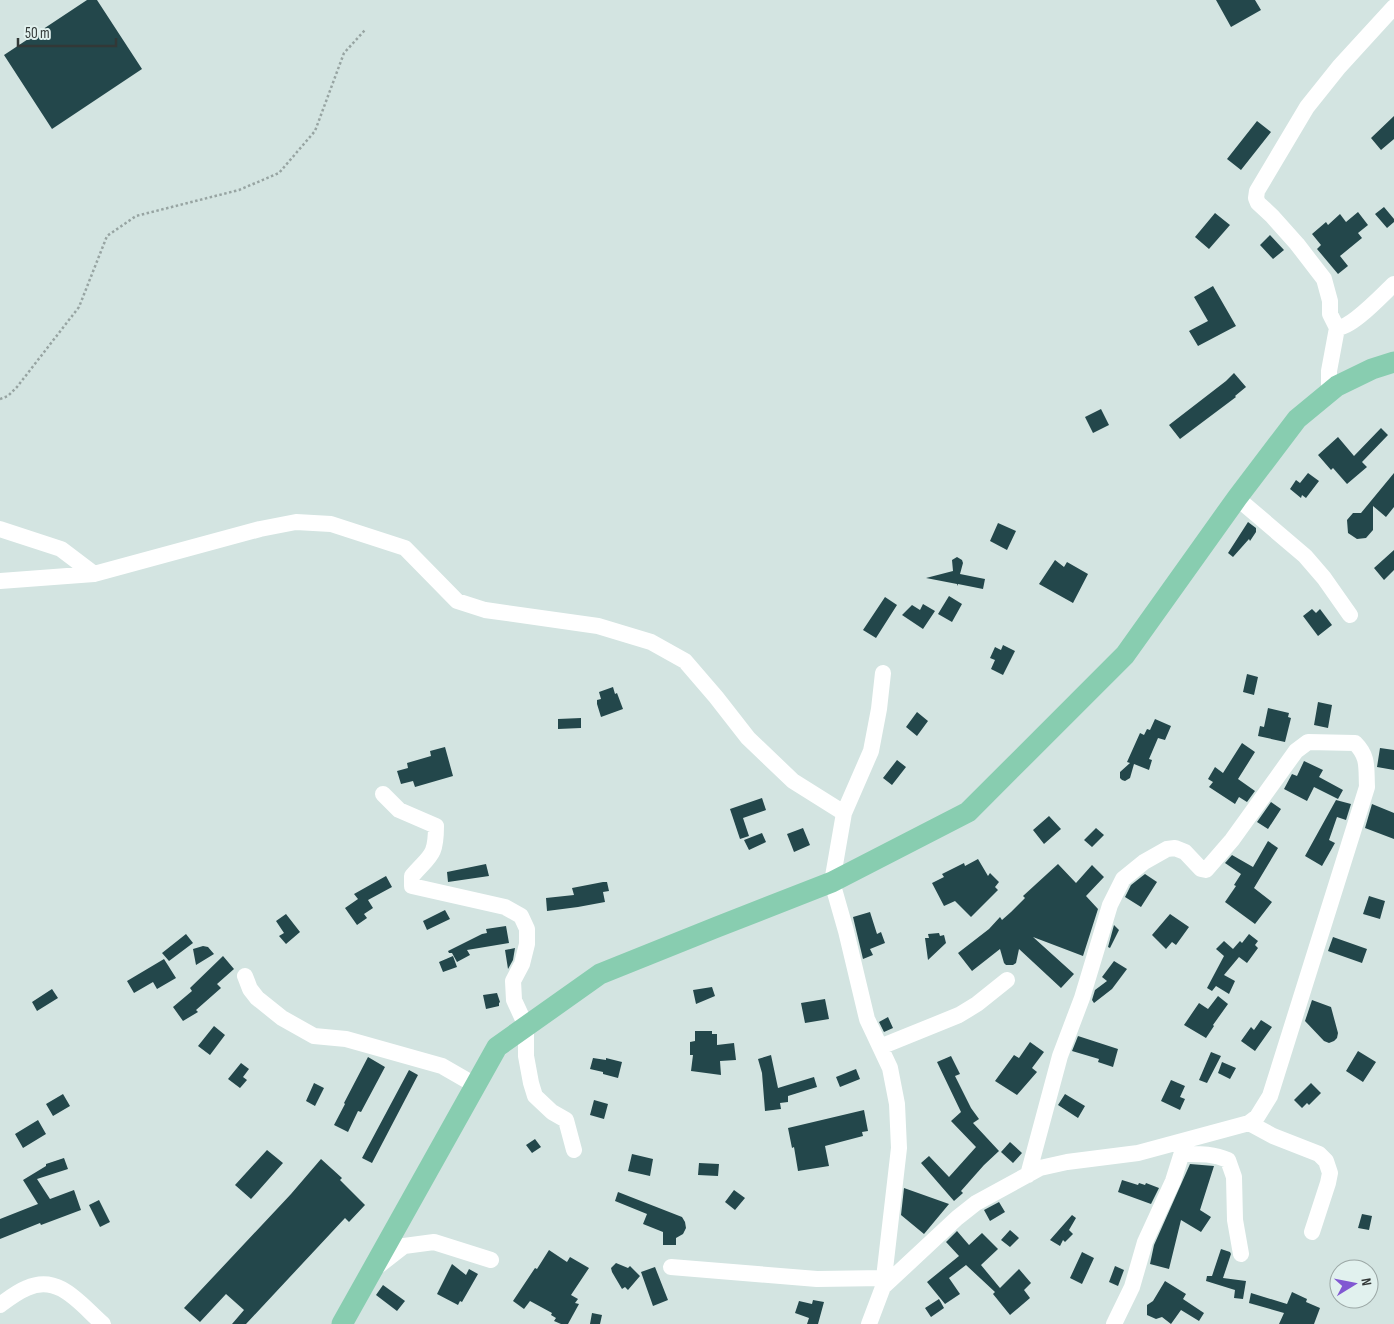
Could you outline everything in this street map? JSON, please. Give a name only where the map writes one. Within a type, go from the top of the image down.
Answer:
[{"type":"main road","points":[[342,1324],[497,1047],[600,974],[832,882],[968,812],[1125,655],[1237,498],[1297,419],[1336,386],[1372,369],[1394,362]]},
{"type":"street","points":[[1329,393],[1329,370],[1336,328],[1330,314],[1330,301],[1324,279],[1297,244],[1258,203],[1256,198],[1257,191],[1307,107],[1339,67],[1394,7]]},
{"type":"street","points":[[1336,328],[1341,328],[1351,323],[1394,284]]},
{"type":"street","points":[[1237,498],[1305,556],[1324,578],[1350,615]]},
{"type":"street","points":[[0,581],[94,574],[296,522],[332,524],[405,548],[457,601],[485,610],[598,626],[651,642],[684,661],[716,697],[748,738],[793,781],[844,813]]},
{"type":"street","points":[[0,529],[61,549],[94,574]]},
{"type":"street","points":[[869,1324],[884,1283],[899,1148],[897,1104],[890,1068],[866,1019],[846,931],[832,882],[844,813],[871,751],[883,672]]},
{"type":"street","points":[[671,1267],[884,1283],[976,1203],[1028,1175],[1040,1168],[1067,1162],[1184,1147],[1249,1123],[1257,1117],[1270,1096],[1366,787],[1366,761],[1362,750],[1355,743],[1308,742],[1296,751],[1232,840],[1206,870],[1201,870],[1185,852],[1175,848],[1167,849],[1144,862],[1123,879],[1110,905],[1085,990],[1060,1056],[1028,1175]]},
{"type":"street","points":[[383,794],[399,810],[436,826],[436,840],[431,856],[412,876],[412,886],[505,907],[521,916],[527,929],[527,944],[522,964],[513,981],[514,1000],[526,1026],[526,1056],[531,1083],[535,1096],[552,1112],[566,1120],[574,1150]]},
{"type":"street","points":[[245,976],[250,989],[257,998],[282,1018],[314,1036],[346,1039],[442,1066],[475,1085]]},
{"type":"street","points":[[880,1047],[959,1015],[977,1004],[1008,980]]},
{"type":"street","points":[[1249,1123],[1273,1136],[1319,1154],[1326,1161],[1330,1173],[1312,1232]]},
{"type":"street","points":[[1184,1147],[1228,1160],[1234,1177],[1236,1220],[1242,1254]]},
{"type":"street","points":[[1114,1324],[1132,1287],[1145,1242],[1173,1180],[1184,1147]]},
{"type":"street","points":[[370,1273],[404,1246],[434,1242],[490,1260]]},
{"type":"street","points":[[0,1305],[25,1288],[40,1283],[58,1286],[76,1297],[103,1324]]},
{"type":"path","points":[[0,399],[8,396],[17,387],[79,307],[107,236],[136,216],[239,190],[278,173],[315,131],[344,53],[365,30]]},
{"type":"building","points":[[87,0],[97,0],[142,69],[52,129],[4,55]]},
{"type":"building","points":[[1216,0],[1255,0],[1261,10],[1231,27]]},
{"type":"building","points":[[1394,116],[1394,139],[1381,150],[1371,138]]},
{"type":"building","points":[[1257,121],[1271,132],[1241,170],[1227,159]]},
{"type":"building","points":[[1384,207],[1394,219],[1394,222],[1387,228],[1375,214]]},
{"type":"building","points":[[1358,212],[1368,225],[1358,233],[1362,238],[1340,256],[1348,266],[1338,274],[1317,249],[1321,245],[1312,234],[1326,222],[1328,225],[1340,214],[1346,222]]},
{"type":"building","points":[[1215,213],[1230,225],[1209,249],[1195,237]]},
{"type":"building","points":[[1270,235],[1284,250],[1273,259],[1260,245]]},
{"type":"building","points":[[1213,286],[1236,326],[1198,346],[1189,331],[1208,321],[1194,297]]},
{"type":"building","points":[[1234,373],[1246,387],[1236,397],[1180,439],[1169,425]]},
{"type":"building","points":[[1101,409],[1109,425],[1093,433],[1085,417]]},
{"type":"building","points":[[1381,428],[1388,435],[1362,462],[1367,467],[1347,484],[1318,455],[1338,437],[1354,456]]},
{"type":"building","points":[[1308,473],[1319,481],[1306,498],[1302,495],[1301,498],[1290,489],[1296,480],[1300,483]]},
{"type":"building","points":[[1394,473],[1394,507],[1386,517],[1373,506],[1373,530],[1366,538],[1357,539],[1348,533],[1347,520],[1353,513],[1361,513]]},
{"type":"building","points":[[1248,522],[1256,528],[1256,532],[1250,541],[1249,539],[1233,557],[1228,553]]},
{"type":"building","points":[[998,523],[1016,531],[1007,550],[990,541]]},
{"type":"building","points":[[1394,550],[1394,570],[1384,580],[1374,568]]},
{"type":"building","points":[[957,557],[963,563],[960,574],[985,579],[983,589],[958,584],[957,586],[957,584],[926,578],[953,571],[952,560]]},
{"type":"building","points":[[1055,560],[1064,567],[1067,562],[1088,574],[1073,603],[1039,584]]},
{"type":"building","points":[[949,596],[962,604],[952,622],[938,614]]},
{"type":"building","points":[[885,597],[897,605],[876,638],[863,630]]},
{"type":"building","points":[[923,604],[935,611],[923,629],[902,615],[912,605],[920,610]]},
{"type":"building","points":[[1312,609],[1316,613],[1320,609],[1332,625],[1318,636],[1303,616]]},
{"type":"building","points":[[1003,645],[1015,651],[1003,675],[991,669],[995,660],[990,658],[995,647],[1001,650]]},
{"type":"building","points":[[1247,674],[1258,677],[1254,695],[1243,692]]},
{"type":"building","points":[[613,687],[623,709],[601,717],[597,704],[597,700],[601,699],[599,692]]},
{"type":"building","points":[[1318,702],[1332,705],[1328,728],[1314,725]]},
{"type":"building","points":[[1268,708],[1289,713],[1288,717],[1291,718],[1285,742],[1258,736],[1260,726],[1264,727]]},
{"type":"building","points":[[917,712],[928,721],[917,736],[906,727]]},
{"type":"building","points":[[581,718],[581,728],[558,729],[558,719]]},
{"type":"building","points":[[1155,719],[1171,726],[1165,740],[1158,738],[1149,759],[1152,760],[1149,770],[1134,764],[1130,778],[1125,781],[1122,780],[1120,772],[1130,763],[1127,762],[1140,733],[1144,735],[1147,729],[1150,730]]},
{"type":"building","points":[[1242,743],[1255,752],[1238,779],[1255,791],[1247,802],[1239,797],[1235,804],[1209,787],[1213,782],[1208,779],[1215,767],[1223,773]]},
{"type":"building","points":[[445,747],[453,776],[415,787],[413,781],[401,784],[397,771],[408,768],[407,763],[431,756],[430,751]]},
{"type":"building","points":[[1380,748],[1394,750],[1394,770],[1377,767]]},
{"type":"building","points":[[897,760],[906,767],[892,785],[883,778]]},
{"type":"building","points":[[1304,761],[1323,770],[1319,777],[1343,790],[1338,799],[1314,787],[1307,801],[1284,789],[1292,774],[1297,776]]},
{"type":"building","points":[[762,798],[766,810],[743,818],[749,836],[740,839],[730,809]]},
{"type":"building","points":[[1336,800],[1351,804],[1346,820],[1337,817],[1329,840],[1335,843],[1322,866],[1305,856]]},
{"type":"building","points":[[1271,802],[1281,809],[1268,829],[1257,822]]},
{"type":"building","points":[[1372,804],[1394,813],[1394,839],[1365,828]]},
{"type":"building","points":[[1049,816],[1061,829],[1044,844],[1033,830]]},
{"type":"building","points":[[803,828],[810,845],[794,852],[787,834]]},
{"type":"building","points":[[1096,828],[1104,835],[1092,847],[1084,840]]},
{"type":"building","points":[[762,833],[766,842],[749,850],[744,840]]},
{"type":"building","points":[[1268,841],[1278,848],[1254,888],[1272,902],[1255,924],[1225,902],[1236,886],[1234,885],[1241,874],[1225,863],[1232,855],[1253,867]]},
{"type":"building","points":[[978,859],[988,876],[990,873],[999,882],[995,887],[998,890],[971,917],[955,901],[944,906],[932,883],[944,877],[942,874],[964,863],[965,866]]},
{"type":"building","points":[[486,864],[489,876],[448,882],[447,872]]},
{"type":"building","points":[[1058,864],[1076,883],[1092,865],[1104,877],[1086,896],[1098,909],[1083,956],[1033,937],[1074,974],[1061,988],[1019,949],[1016,963],[1013,965],[1006,965],[1004,963],[1000,949],[972,971],[958,953],[989,929],[1000,917],[1002,920],[1011,912],[1025,898],[1023,896]]},
{"type":"building","points":[[1145,874],[1157,882],[1141,907],[1125,897],[1131,885]]},
{"type":"building","points":[[386,876],[392,887],[368,900],[373,908],[364,914],[367,918],[357,925],[345,908],[358,899],[354,894]]},
{"type":"building","points":[[607,882],[609,891],[603,892],[605,902],[547,911],[546,898],[574,895],[572,888]]},
{"type":"building","points":[[1369,896],[1385,901],[1380,919],[1363,914]]},
{"type":"building","points":[[445,910],[450,919],[427,930],[423,921]]},
{"type":"building","points":[[870,912],[877,934],[881,932],[885,943],[870,949],[873,955],[863,959],[853,917]]},
{"type":"building","points":[[286,914],[300,932],[286,944],[279,936],[284,933],[276,921]]},
{"type":"building","points":[[1170,914],[1189,927],[1176,945],[1172,942],[1166,949],[1152,935]]},
{"type":"building","points":[[1114,925],[1119,930],[1110,948],[1108,947]]},
{"type":"building","points":[[506,926],[509,943],[467,950],[470,955],[457,962],[452,953],[448,951],[487,933],[486,929]]},
{"type":"building","points":[[939,933],[940,936],[944,935],[946,943],[928,960],[925,938],[929,938],[928,934]]},
{"type":"building","points":[[186,934],[193,943],[169,961],[162,953]]},
{"type":"building","points":[[1249,934],[1258,941],[1255,945],[1258,948],[1247,963],[1239,957],[1224,975],[1235,981],[1229,994],[1216,986],[1212,991],[1207,988],[1224,956],[1216,949],[1224,941],[1233,949],[1240,941],[1242,943]]},
{"type":"building","points":[[1333,937],[1367,949],[1362,963],[1328,951]]},
{"type":"building","points":[[203,946],[208,947],[214,954],[196,965],[193,949]]},
{"type":"building","points":[[515,948],[513,960],[508,969],[505,950]]},
{"type":"building","points":[[223,956],[234,969],[217,984],[221,988],[196,1010],[198,1012],[183,1021],[173,1007],[192,991],[190,988]]},
{"type":"building","points":[[453,956],[457,967],[443,972],[439,962]]},
{"type":"building","points":[[164,959],[176,978],[157,989],[153,982],[134,993],[127,981]]},
{"type":"building","points":[[1114,961],[1127,969],[1112,989],[1094,1003],[1092,1000],[1095,990],[1107,981],[1102,977]]},
{"type":"building","points":[[712,987],[715,996],[696,1004],[693,990]]},
{"type":"building","points":[[52,989],[58,998],[37,1011],[32,1002]]},
{"type":"building","points":[[497,993],[500,1002],[499,1006],[486,1009],[483,995]]},
{"type":"building","points":[[1218,996],[1228,1004],[1206,1038],[1184,1025],[1199,1003],[1208,1009]]},
{"type":"building","points":[[825,999],[829,1019],[805,1023],[801,1003]]},
{"type":"building","points":[[1312,1000],[1331,1007],[1338,1033],[1334,1041],[1329,1043],[1324,1041],[1305,1021]]},
{"type":"building","points":[[888,1017],[893,1028],[884,1032],[879,1022]]},
{"type":"building","points":[[1261,1020],[1272,1027],[1255,1051],[1241,1041],[1251,1027],[1254,1030]]},
{"type":"building","points":[[214,1026],[225,1035],[210,1055],[198,1046]]},
{"type":"building","points":[[695,1031],[712,1031],[712,1034],[717,1034],[717,1045],[734,1043],[736,1060],[720,1061],[721,1075],[691,1071],[693,1055],[690,1055],[690,1042],[695,1041]]},
{"type":"building","points":[[1078,1036],[1118,1049],[1113,1067],[1098,1062],[1099,1059],[1072,1051]]},
{"type":"building","points":[[1030,1042],[1044,1052],[1032,1068],[1037,1072],[1017,1095],[995,1081],[1014,1055],[1019,1058]]},
{"type":"building","points":[[1358,1051],[1376,1062],[1363,1082],[1346,1071]]},
{"type":"building","points":[[1211,1052],[1221,1056],[1207,1083],[1199,1080]]},
{"type":"building","points":[[771,1055],[778,1088],[814,1077],[817,1087],[788,1096],[788,1102],[780,1103],[781,1109],[765,1111],[762,1073],[758,1059]]},
{"type":"building","points":[[951,1056],[960,1074],[955,1076],[971,1108],[979,1119],[973,1123],[999,1151],[984,1165],[961,1191],[963,1193],[954,1201],[921,1163],[929,1156],[949,1177],[976,1147],[951,1121],[961,1112],[937,1062]]},
{"type":"building","points":[[368,1057],[385,1067],[361,1112],[358,1111],[348,1132],[334,1125]]},
{"type":"building","points":[[593,1058],[606,1060],[606,1058],[622,1062],[618,1078],[590,1069]]},
{"type":"building","points":[[1222,1062],[1236,1068],[1230,1079],[1218,1073]]},
{"type":"building","points":[[241,1063],[249,1069],[243,1077],[247,1080],[240,1088],[228,1079]]},
{"type":"building","points":[[856,1069],[860,1079],[840,1087],[836,1077]]},
{"type":"building","points":[[409,1070],[418,1075],[372,1163],[362,1158]]},
{"type":"building","points":[[1171,1080],[1185,1086],[1180,1097],[1185,1099],[1180,1110],[1161,1101]]},
{"type":"building","points":[[314,1083],[324,1088],[315,1106],[306,1101]]},
{"type":"building","points":[[1311,1083],[1321,1093],[1309,1105],[1307,1103],[1302,1108],[1294,1100]]},
{"type":"building","points":[[63,1094],[70,1106],[53,1116],[46,1104]]},
{"type":"building","points":[[1065,1094],[1085,1106],[1078,1118],[1058,1105]]},
{"type":"building","points":[[594,1100],[608,1104],[604,1119],[590,1115]]},
{"type":"building","points":[[864,1110],[868,1131],[862,1132],[863,1136],[825,1146],[829,1166],[798,1171],[794,1147],[792,1148],[788,1128]]},
{"type":"building","points":[[38,1120],[46,1134],[23,1148],[15,1134]]},
{"type":"building","points":[[535,1139],[541,1147],[532,1153],[526,1145]]},
{"type":"building","points":[[1010,1142],[1022,1153],[1013,1163],[1001,1152]]},
{"type":"building","points":[[267,1150],[283,1163],[251,1199],[235,1185]]},
{"type":"building","points":[[632,1154],[653,1159],[650,1176],[628,1171]]},
{"type":"building","points":[[64,1158],[68,1169],[37,1179],[50,1199],[74,1190],[81,1210],[41,1225],[40,1223],[0,1239],[0,1219],[38,1204],[23,1180],[46,1166],[46,1164]]},
{"type":"building","points":[[321,1159],[342,1178],[340,1180],[365,1205],[349,1222],[345,1218],[246,1324],[232,1324],[244,1310],[226,1294],[200,1322],[184,1308],[291,1194]]},
{"type":"building","points":[[699,1163],[719,1164],[718,1176],[698,1175]]},
{"type":"building","points":[[1190,1164],[1214,1166],[1200,1210],[1211,1217],[1201,1232],[1181,1220],[1169,1269],[1150,1264],[1154,1245]]},
{"type":"building","points":[[1122,1180],[1138,1185],[1139,1183],[1145,1185],[1146,1183],[1159,1188],[1151,1204],[1118,1192]]},
{"type":"building","points":[[904,1188],[949,1204],[924,1234],[901,1215]]},
{"type":"building","points":[[734,1190],[745,1198],[735,1210],[725,1202]]},
{"type":"building","points":[[618,1192],[682,1217],[686,1228],[683,1234],[676,1238],[676,1245],[663,1245],[663,1232],[643,1224],[647,1214],[615,1201]]},
{"type":"building","points":[[99,1200],[110,1222],[100,1227],[89,1205]]},
{"type":"building","points":[[999,1202],[1005,1212],[990,1221],[984,1210]]},
{"type":"building","points":[[1362,1214],[1372,1216],[1369,1230],[1358,1228]]},
{"type":"building","points":[[1072,1215],[1076,1218],[1069,1230],[1073,1234],[1065,1242],[1063,1240],[1060,1246],[1050,1240]]},
{"type":"building","points":[[1010,1230],[1019,1238],[1010,1247],[1001,1240]]},
{"type":"building","points":[[957,1231],[969,1245],[982,1233],[998,1249],[981,1265],[1000,1288],[1019,1269],[1031,1283],[1024,1290],[1030,1298],[1010,1315],[993,1294],[995,1292],[966,1265],[949,1278],[960,1294],[945,1304],[927,1282],[959,1256],[946,1242]]},
{"type":"building","points":[[1221,1249],[1231,1254],[1223,1278],[1246,1281],[1243,1299],[1234,1298],[1235,1290],[1206,1281],[1207,1276],[1212,1276]]},
{"type":"building","points":[[549,1250],[567,1262],[570,1257],[589,1268],[571,1295],[578,1299],[575,1303],[579,1304],[568,1324],[554,1321],[556,1318],[551,1315],[552,1313],[530,1301],[524,1309],[513,1301]]},
{"type":"building","points":[[1082,1252],[1094,1258],[1082,1284],[1070,1278]]},
{"type":"building","points":[[616,1263],[628,1268],[630,1266],[640,1276],[628,1290],[625,1287],[622,1289],[612,1272],[611,1268]]},
{"type":"building","points":[[452,1264],[466,1275],[469,1269],[478,1274],[462,1302],[460,1301],[458,1305],[437,1294]]},
{"type":"building","points":[[1115,1266],[1124,1270],[1118,1286],[1109,1282]]},
{"type":"building","points":[[655,1267],[668,1300],[653,1306],[641,1272]]},
{"type":"building","points":[[1165,1281],[1186,1294],[1183,1299],[1204,1313],[1199,1321],[1181,1310],[1171,1324],[1162,1317],[1156,1319],[1147,1315],[1147,1305],[1153,1301]]},
{"type":"building","points":[[383,1285],[405,1301],[397,1311],[376,1295]]},
{"type":"building","points":[[1292,1292],[1307,1299],[1306,1302],[1320,1308],[1314,1324],[1279,1324],[1284,1313],[1249,1303],[1251,1293],[1287,1304]]},
{"type":"building","points":[[939,1299],[944,1308],[931,1317],[925,1308]]},
{"type":"building","points":[[813,1300],[824,1302],[818,1324],[807,1324],[809,1318],[795,1313],[799,1301],[812,1304]]},
{"type":"building","points":[[592,1313],[602,1315],[600,1324],[590,1324]]}]
